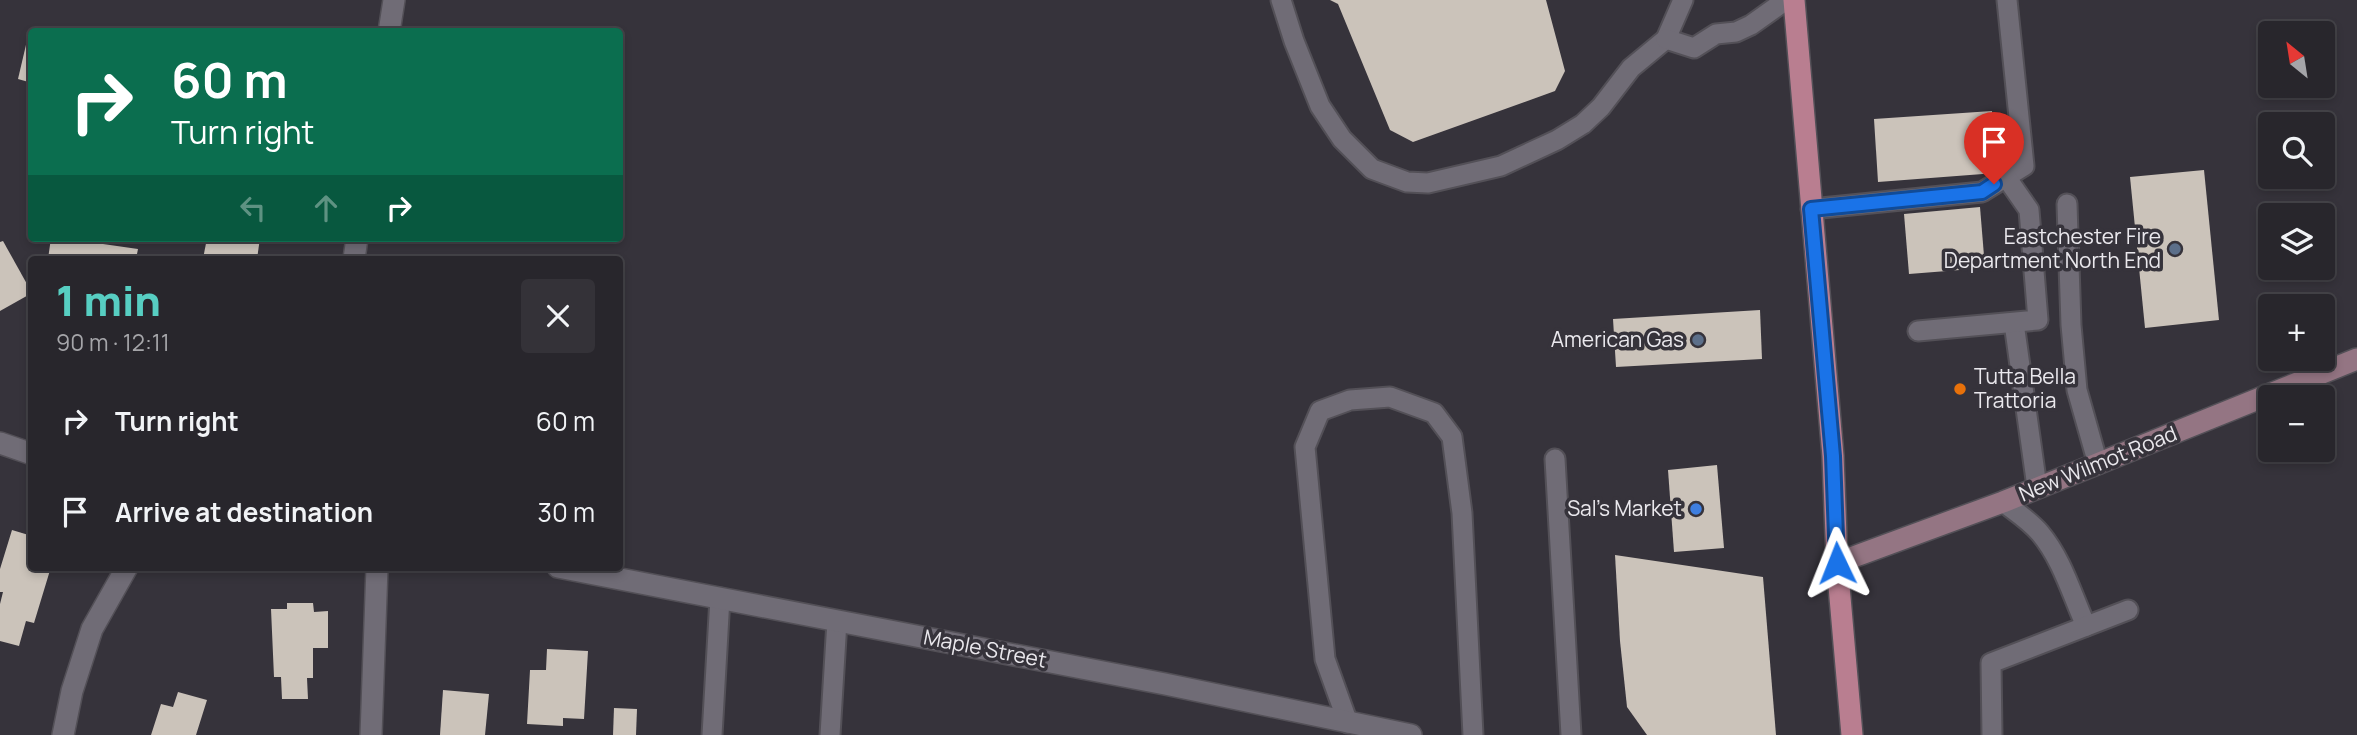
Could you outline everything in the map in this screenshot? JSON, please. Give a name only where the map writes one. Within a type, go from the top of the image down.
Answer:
[{"type":"main road","points":[[1794,0],[1833,456],[1837,563],[1852,735]]},
{"type":"street","points":[[390,28],[394,0]]},
{"type":"street","name":"New Wilmot Road","points":[[1837,563],[2003,502],[2357,359]]},
{"type":"street","points":[[0,443],[28,453]]},
{"type":"street","points":[[63,735],[72,691],[92,629],[125,571]]},
{"type":"street","points":[[370,735],[377,571]]},
{"type":"street","name":"Maple Street","points":[[579,571],[1166,684],[1316,726],[1348,723],[1412,735]]},
{"type":"lane","points":[[1282,0],[1294,41],[1320,106],[1342,139],[1372,169],[1407,183],[1428,183],[1501,166],[1557,140],[1583,124],[1601,107],[1631,68],[1666,39],[1683,0]]},
{"type":"lane","points":[[1666,39],[1694,48],[1716,34],[1736,32],[1751,25],[1786,0]]},
{"type":"lane","points":[[1811,209],[1982,192],[2024,166],[2007,0]]},
{"type":"lane","points":[[1918,331],[2038,320],[2029,210],[2006,177]]},
{"type":"lane","points":[[2067,204],[2071,325],[2077,390],[2098,464]]},
{"type":"lane","points":[[2014,323],[2037,487]]},
{"type":"lane","points":[[1348,723],[1325,659],[1305,447],[1320,411],[1350,400],[1390,397],[1434,413],[1452,437],[1462,513],[1473,735]]},
{"type":"lane","points":[[1555,458],[1571,735]]},
{"type":"lane","points":[[2003,502],[2041,534],[2058,559],[2086,626]]},
{"type":"lane","points":[[712,735],[720,598]]},
{"type":"lane","points":[[1992,735],[1990,663],[2128,610]]},
{"type":"lane","points":[[830,735],[837,621]]},
{"type":"building","points":[[1330,0],[1546,0],[1565,71],[1555,91],[1413,142],[1390,130],[1338,4]]},
{"type":"building","points":[[28,36],[28,82],[18,79]]},
{"type":"building","points":[[1992,111],[1996,173],[1878,182],[1874,119]]},
{"type":"building","name":"Eastchester Fire Department North End","points":[[2204,170],[2219,320],[2145,328],[2130,177]]},
{"type":"building","points":[[1980,207],[1985,268],[1909,274],[1904,214]]},
{"type":"building","points":[[3,241],[28,286],[28,295],[0,311],[0,242]]},
{"type":"building","points":[[50,242],[103,242],[138,249],[137,256],[48,256]]},
{"type":"building","points":[[206,242],[259,242],[257,256],[204,256]]},
{"type":"building","points":[[1760,310],[1762,359],[1616,367],[1613,319]]},
{"type":"building","name":"Sal's Market","points":[[1717,465],[1724,548],[1674,552],[1668,470]]},
{"type":"building","points":[[12,530],[28,535],[28,571],[50,571],[34,623],[26,621],[19,646],[0,641],[0,604],[3,592],[0,592],[0,569]]},
{"type":"building","points":[[1615,555],[1763,577],[1776,735],[1647,735],[1627,707]]},
{"type":"building","points":[[287,603],[313,603],[314,612],[328,611],[328,648],[313,648],[313,678],[307,678],[308,699],[282,699],[281,677],[274,677],[271,609],[287,609]]},
{"type":"building","points":[[547,649],[588,651],[584,719],[563,718],[563,726],[527,724],[530,670],[546,670]]},
{"type":"building","points":[[443,690],[489,694],[485,735],[440,735]]},
{"type":"building","points":[[178,692],[207,700],[196,735],[151,735],[161,704],[173,707]]},
{"type":"building","points":[[614,708],[637,709],[636,735],[613,735]]},
{"type":"place","name":"Eastchester Fire Department North End","points":[[2175,249]]},
{"type":"place","name":"American Gas","points":[[1698,340]]},
{"type":"place","name":"Tutta Bella Trattoria","points":[[1960,389]]},
{"type":"place","name":"Sal's Market","points":[[1696,509]]},
{"type":"route","points":[[1837,563],[1833,456],[1811,209],[1982,192],[1994,184]]}]
